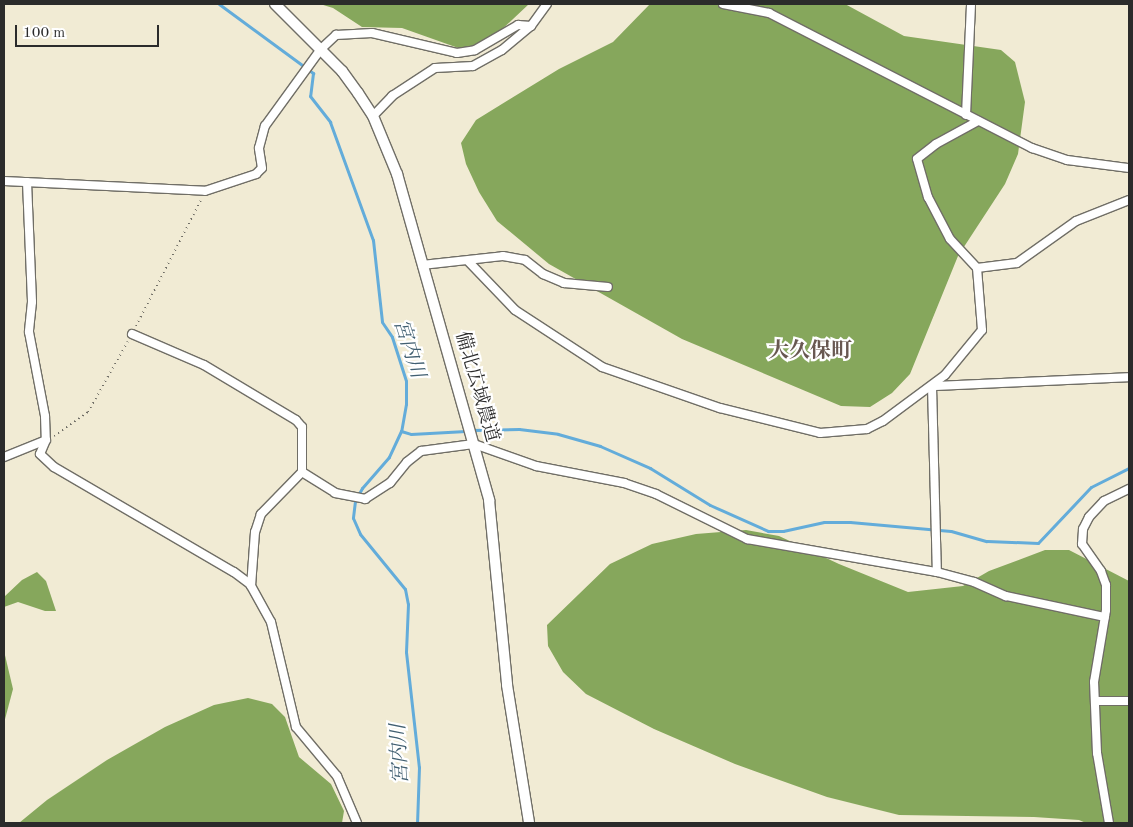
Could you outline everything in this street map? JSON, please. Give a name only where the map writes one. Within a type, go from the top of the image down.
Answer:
[{"type":"street","name":"備北広域農道","points":[[275,4],[342,71],[372,116],[397,174],[489,500],[507,685],[529,823]]},
{"type":"street","points":[[372,116],[418,76],[435,68],[473,66],[502,50],[531,26],[547,4]]},
{"type":"street","points":[[723,4],[769,13],[1032,148],[1066,160],[1129,168]]},
{"type":"street","points":[[966,115],[971,4]]},
{"type":"street","points":[[4,181],[205,191],[256,174],[262,168],[259,148],[265,126],[321,49],[336,35],[372,33],[456,53],[475,50],[518,25],[531,26]]},
{"type":"street","points":[[468,261],[515,310],[602,367],[729,410],[820,432],[848,432],[867,429],[883,421],[932,386],[982,330],[977,268],[950,239],[928,197],[918,159],[936,144],[978,121]]},
{"type":"street","points":[[27,182],[32,302],[29,332],[45,416],[46,440],[40,454],[54,468],[234,572],[251,586],[271,622],[296,727],[337,776],[357,823]]},
{"type":"street","points":[[977,268],[1018,263],[1076,221],[1129,200]]},
{"type":"street","points":[[422,265],[503,256],[525,260],[543,274],[564,282],[608,287]]},
{"type":"street","points":[[132,334],[204,365],[296,420],[304,438],[302,472],[261,514],[255,532],[251,586]]},
{"type":"street","points":[[932,386],[1129,377]]},
{"type":"street","points":[[932,386],[937,572]]},
{"type":"street","points":[[4,457],[46,440]]},
{"type":"street","points":[[302,472],[335,494],[365,498],[390,483],[407,462],[421,451],[474,444],[536,466],[624,482],[656,494],[747,539],[937,572],[974,582],[1006,596],[1105,617]]},
{"type":"street","points":[[1109,823],[1097,753],[1094,682],[1105,617],[1106,585],[1101,571],[1082,544],[1083,529],[1104,501],[1129,489]]},
{"type":"street","points":[[1095,701],[1129,701]]},
{"type":"path","points":[[46,440],[66,430],[88,412],[132,334],[205,191]]},
{"type":"green space","points":[[320,4],[529,4],[498,33],[464,50],[402,28],[362,27],[333,8]]},
{"type":"green space","points":[[650,4],[845,4],[904,36],[1001,50],[1015,62],[1025,102],[1018,154],[1005,184],[958,256],[910,374],[892,393],[870,407],[841,406],[682,339],[549,264],[497,221],[479,192],[466,164],[461,143],[476,120],[559,69],[613,42]]},
{"type":"green space","points":[[746,530],[779,536],[839,564],[908,592],[963,586],[989,571],[1045,550],[1069,550],[1129,581],[1129,823],[1086,823],[1079,820],[1034,817],[899,815],[827,797],[735,764],[654,729],[586,694],[563,672],[548,646],[547,625],[610,564],[652,544],[696,534]]},
{"type":"green space","points":[[37,572],[46,581],[56,611],[45,611],[18,602],[4,607],[4,597],[22,580]]},
{"type":"green space","points":[[4,651],[13,689],[4,723]]},
{"type":"green space","points":[[248,698],[272,704],[285,717],[299,757],[331,784],[344,811],[342,823],[19,823],[47,800],[107,760],[165,727],[214,705]]},
{"type":"waterway","name":"宮内川","points":[[219,4],[313,73],[310,96],[330,122],[373,240],[382,322],[392,337],[406,381],[406,404],[401,431],[389,457],[362,488],[355,501],[353,518],[360,534],[405,589],[408,604],[406,652],[419,767],[417,823]]},
{"type":"waterway","points":[[473,430],[519,429],[558,434],[600,446],[650,468],[710,505],[768,531],[783,531],[824,522],[850,522],[951,531],[987,541],[1038,543],[1091,487],[1129,468]]},
{"type":"waterway","points":[[401,431],[411,434],[466,431]]},
{"type":"district","name":"大久保町","points":[[810,352]]}]
